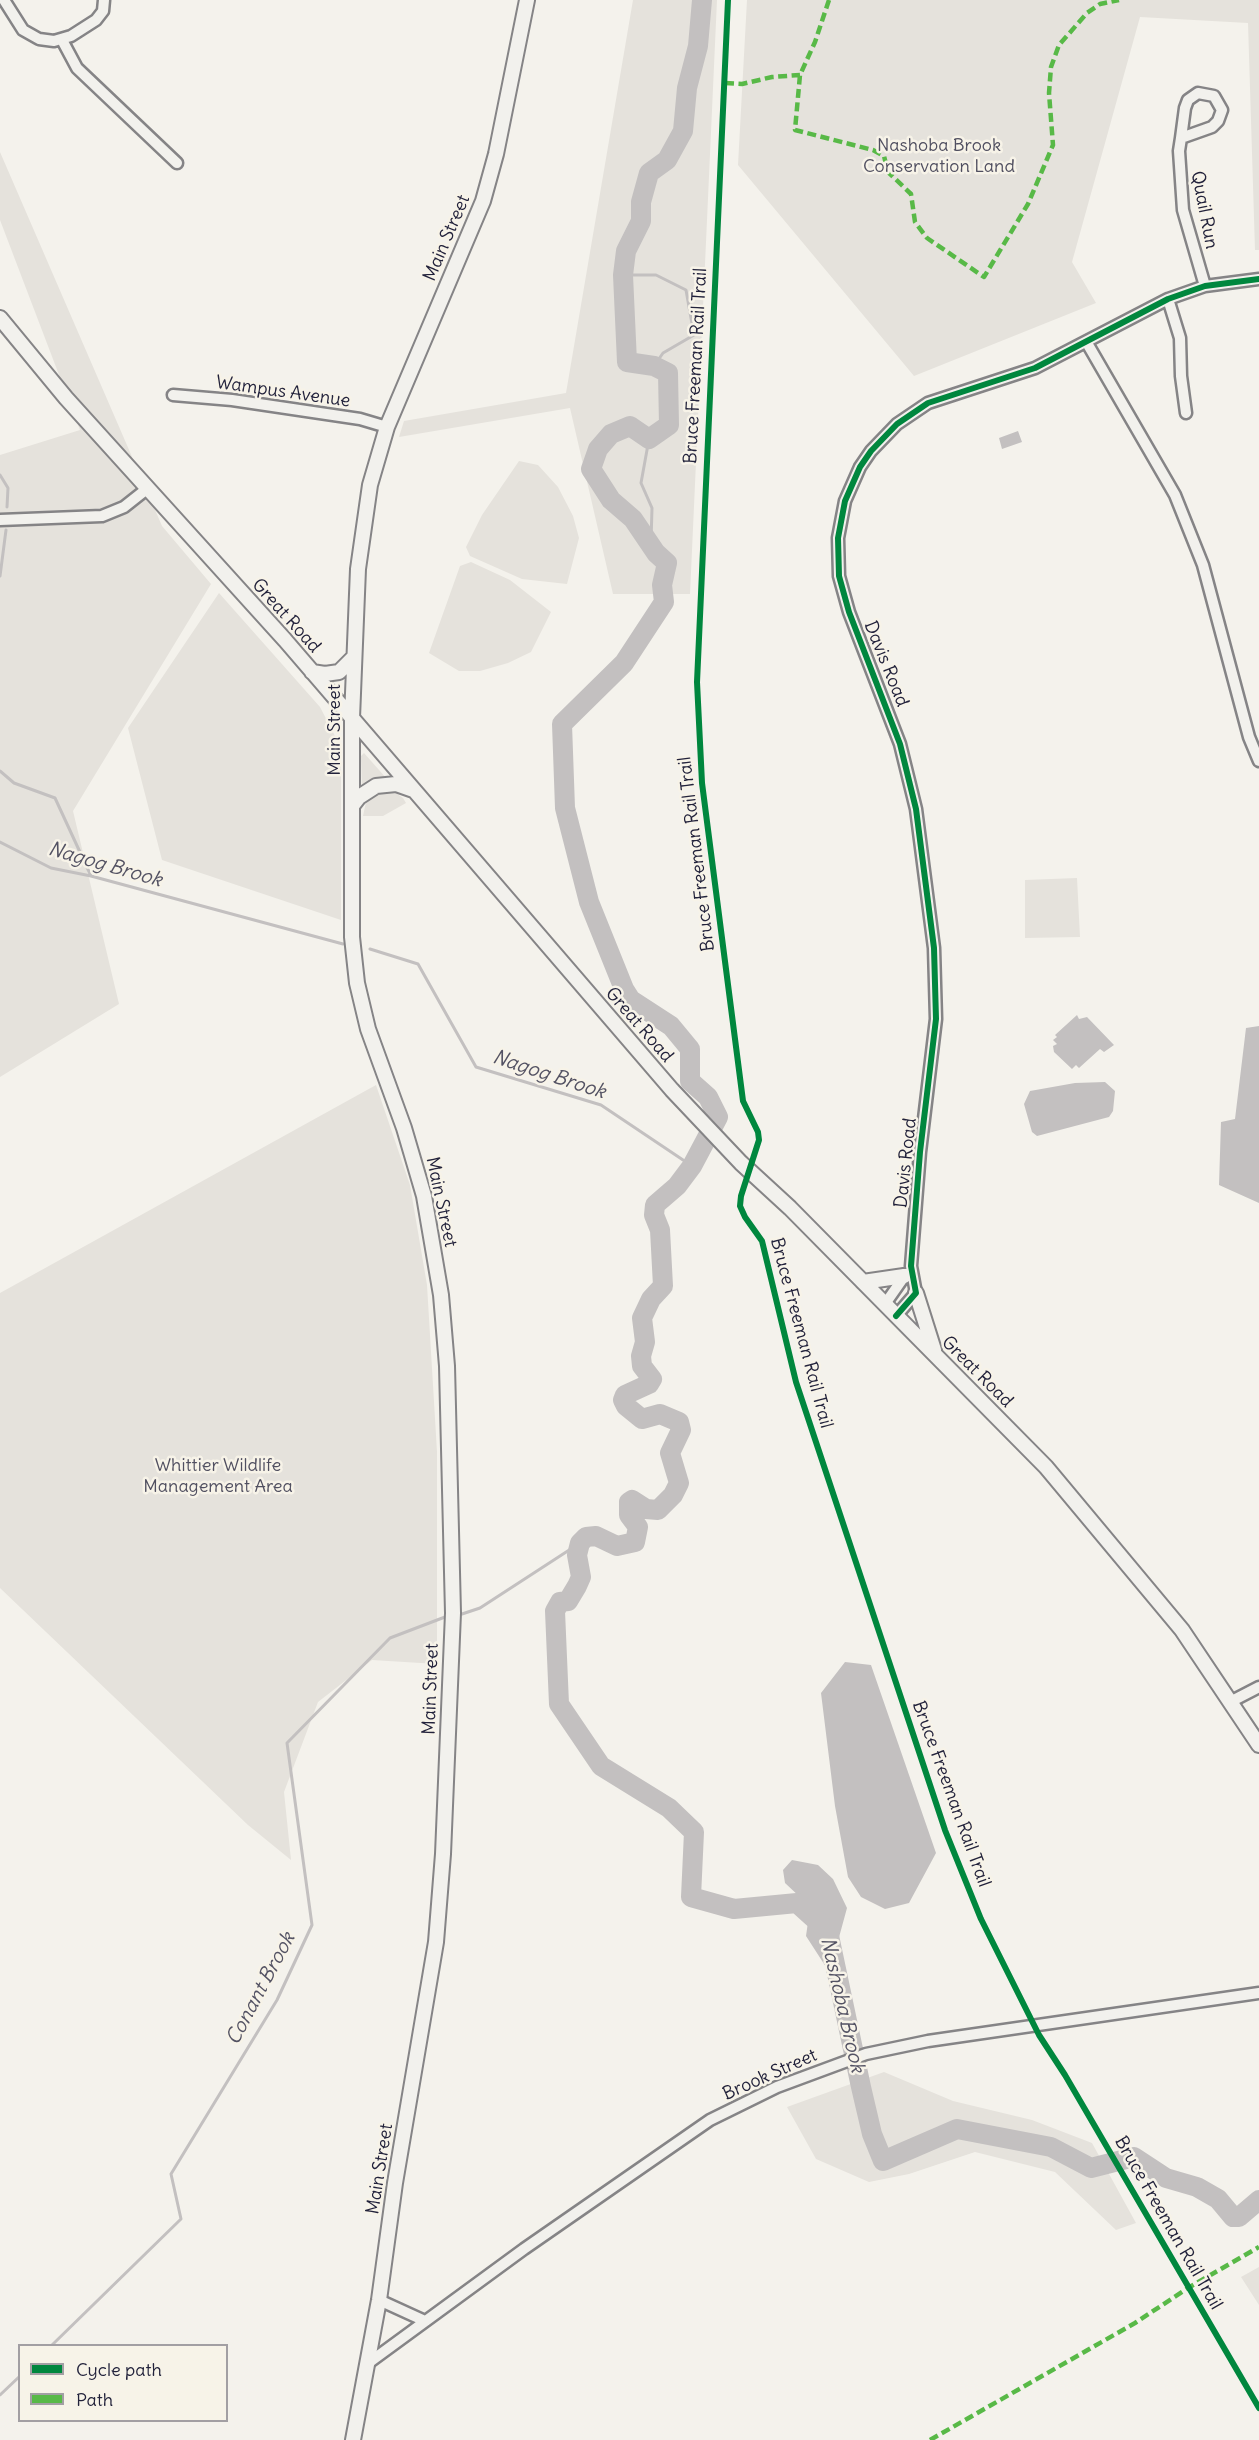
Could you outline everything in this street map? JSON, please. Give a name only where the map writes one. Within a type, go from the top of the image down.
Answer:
[{"type":"main road","name":"Main Street","points":[[353,2440],[379,2300],[395,2183],[436,1942],[444,1843],[453,1613],[447,1366],[441,1295],[424,1196],[404,1128],[369,1029],[357,982],[351,913],[352,718],[358,569],[365,510],[387,427],[483,201],[496,154],[527,0]]},
{"type":"main road","name":"Great Road","points":[[0,318],[66,398],[312,672],[704,1125],[1046,1467],[1116,1548],[1182,1630],[1259,1745]]},
{"type":"main road","points":[[312,672],[325,674],[339,672],[354,657]]},
{"type":"main road","points":[[352,806],[359,797],[375,786],[396,784],[413,790]]},
{"type":"main road","points":[[862,1282],[908,1271]]},
{"type":"main road","points":[[916,1293],[936,1355]]},
{"type":"street","points":[[4,0],[15,21],[28,34],[45,41],[62,40],[96,20],[103,11],[104,0]]},
{"type":"street","points":[[62,40],[77,68],[177,163]]},
{"type":"street","name":"Quail Run","points":[[1181,138],[1212,127],[1218,122],[1221,106],[1214,96],[1198,93],[1188,100],[1181,138],[1179,171],[1184,210],[1204,286]]},
{"type":"street","name":"Davis Road","points":[[916,1293],[908,1271],[936,1019],[934,948],[916,808],[898,737],[849,612],[839,576],[840,520],[851,484],[865,459],[883,437],[912,413],[946,396],[989,385],[1035,368],[1168,299],[1204,286],[1259,279]]},
{"type":"street","points":[[1168,299],[1180,338],[1181,375],[1186,413]]},
{"type":"street","points":[[1087,343],[1146,441],[1178,503],[1210,587],[1259,761]]},
{"type":"street","name":"Wampus Avenue","points":[[173,395],[232,400],[360,419],[387,427]]},
{"type":"street","points":[[0,520],[102,516],[124,507],[148,488]]},
{"type":"street","name":"Davis Road","points":[[885,1304],[908,1271]]},
{"type":"street","points":[[896,1316],[916,1293]]},
{"type":"street","points":[[1230,1702],[1259,1686]]},
{"type":"street","name":"Brook Street","points":[[367,2364],[524,2249],[710,2120],[777,2087],[866,2054],[928,2041],[1259,1993]]},
{"type":"street","points":[[379,2300],[425,2321]]},
{"type":"shaded area","points":[[633,0],[717,0],[690,594],[613,594],[570,408],[399,437],[404,421],[566,393]]},
{"type":"shaded area","name":"Nashoba Brook Conservation Land","points":[[747,0],[1259,0],[1259,250],[1255,250],[1248,23],[1140,17],[1072,262],[1096,303],[914,376],[738,165]]},
{"type":"shaded area","points":[[0,152],[162,526],[211,584],[73,811],[119,1004],[0,1077],[0,455],[80,430],[0,220]]},
{"type":"shaded area","points":[[1018,431],[1022,442],[1002,449],[999,438]]},
{"type":"shaded area","points":[[519,461],[538,465],[558,487],[573,516],[579,538],[567,584],[522,579],[470,556],[466,547],[482,515]]},
{"type":"shaded area","points":[[471,562],[510,580],[551,612],[531,652],[508,663],[480,671],[459,671],[429,653],[460,566]]},
{"type":"shaded area","points":[[219,593],[320,707],[335,736],[340,753],[341,775],[341,920],[162,860],[128,728]]},
{"type":"shaded area","points":[[364,753],[387,779],[377,779],[362,789],[361,756]]},
{"type":"shaded area","points":[[381,791],[393,791],[406,803],[383,816],[363,816],[366,802]]},
{"type":"shaded area","points":[[1077,878],[1080,937],[1025,938],[1025,880]]},
{"type":"shaded area","points":[[1077,1015],[1079,1019],[1087,1017],[1114,1045],[1104,1052],[1100,1049],[1079,1068],[1076,1065],[1072,1069],[1054,1052],[1053,1046],[1057,1044],[1053,1040],[1057,1037],[1055,1035]]},
{"type":"shaded area","points":[[1259,1026],[1259,1203],[1219,1185],[1221,1122],[1235,1119],[1246,1028]]},
{"type":"shaded area","points":[[1105,1082],[1115,1091],[1113,1111],[1109,1117],[1037,1136],[1032,1132],[1024,1104],[1030,1091],[1075,1083]]},
{"type":"shaded area","name":"Whittier Wildlife Management Area","points":[[376,1085],[410,1185],[427,1285],[437,1452],[437,1664],[372,1660],[318,1702],[284,1792],[291,1860],[248,1825],[0,1588],[0,1293]]},
{"type":"shaded area","points":[[845,1662],[871,1665],[936,1853],[909,1903],[885,1909],[861,1897],[848,1877],[835,1806],[821,1693]]},
{"type":"shaded area","points":[[792,1860],[818,1865],[833,1879],[847,1908],[832,1963],[826,1967],[806,1936],[808,1922],[801,1898],[785,1883],[783,1870]]},
{"type":"shaded area","points":[[884,2072],[953,2101],[1032,2120],[1092,2143],[1136,2223],[1116,2230],[1055,2172],[975,2152],[909,2174],[869,2182],[816,2159],[787,2107]]},
{"type":"shaded area","points":[[1259,2267],[1259,2305],[1241,2277]]},
{"type":"waterway","name":"Nashoba Brook","points":[[702,0],[698,46],[687,88],[683,131],[667,160],[649,173],[641,202],[641,221],[626,251],[623,275],[627,362],[654,366],[668,373],[669,425],[649,439],[630,426],[611,434],[598,449],[591,469],[611,500],[633,519],[656,553],[667,563],[662,585],[664,602],[624,663],[562,724],[565,808],[589,902],[624,989],[631,1000],[671,1026],[690,1049],[690,1081],[708,1097],[718,1117],[692,1166],[677,1186],[655,1205],[654,1215],[660,1230],[663,1286],[651,1299],[642,1318],[645,1342],[641,1356],[642,1366],[652,1379],[649,1384],[625,1395],[623,1400],[626,1406],[642,1419],[660,1414],[679,1422],[681,1430],[670,1453],[679,1483],[673,1495],[658,1510],[646,1509],[632,1500],[629,1502],[629,1515],[638,1527],[635,1542],[617,1546],[596,1536],[586,1537],[580,1543],[577,1555],[581,1577],[568,1601],[560,1602],[555,1611],[559,1704],[601,1766],[669,1808],[694,1832],[691,1897],[734,1909],[797,1903],[828,1931],[872,2134],[883,2161],[957,2129],[1051,2147],[1091,2168],[1134,2157],[1166,2178],[1197,2187],[1218,2199],[1233,2217],[1239,2217],[1259,2200]]},
{"type":"waterway","points":[[623,275],[656,275],[686,290],[694,335],[663,353],[654,366]]},
{"type":"waterway","points":[[649,439],[641,483],[652,508],[651,542]]},
{"type":"waterway","points":[[0,475],[8,488],[7,507]]},
{"type":"waterway","points":[[0,576],[6,530]]},
{"type":"waterway","points":[[0,771],[14,783],[55,798],[91,876]]},
{"type":"waterway","name":"Nagog Brook","points":[[0,842],[51,868],[91,876],[343,944]]},
{"type":"waterway","name":"Nagog Brook","points":[[370,949],[418,964],[476,1067],[601,1105],[692,1166]]},
{"type":"waterway","name":"Conant Brook","points":[[462,1614],[480,1608],[580,1543]]},
{"type":"waterway","name":"Conant Brook","points":[[53,2344],[181,2219],[171,2174],[277,2000],[312,1925],[287,1743],[390,1638],[445,1617]]},
{"type":"waterway","name":"Conant Brook","points":[[0,2395],[18,2378]]},
{"type":"marked path","points":[[829,0],[815,42],[800,75],[795,130],[873,150],[884,156],[888,172],[911,194],[915,222],[927,238],[984,277],[1028,204],[1053,145],[1049,93],[1051,67],[1059,45],[1087,13],[1100,4],[1119,0]]},
{"type":"marked path","points":[[725,83],[742,84],[772,77],[800,75]]},
{"type":"marked path","points":[[930,2440],[1135,2323],[1188,2288],[1259,2247]]},
{"type":"cycle path","name":"Bruce Freeman Rail Trail","points":[[728,0],[697,682],[702,783],[743,1101],[758,1132],[759,1140],[741,1196],[740,1206],[762,1241],[796,1382],[945,1830],[981,1919],[1039,2035],[1065,2075],[1259,2408]]},
{"type":"cycle path","points":[[896,1316],[916,1293],[911,1266],[920,1152],[936,1019],[934,948],[916,809],[900,744],[849,612],[839,576],[838,538],[845,501],[860,467],[871,451],[897,424],[928,403],[1035,368],[1168,299],[1205,286],[1259,279]]}]
